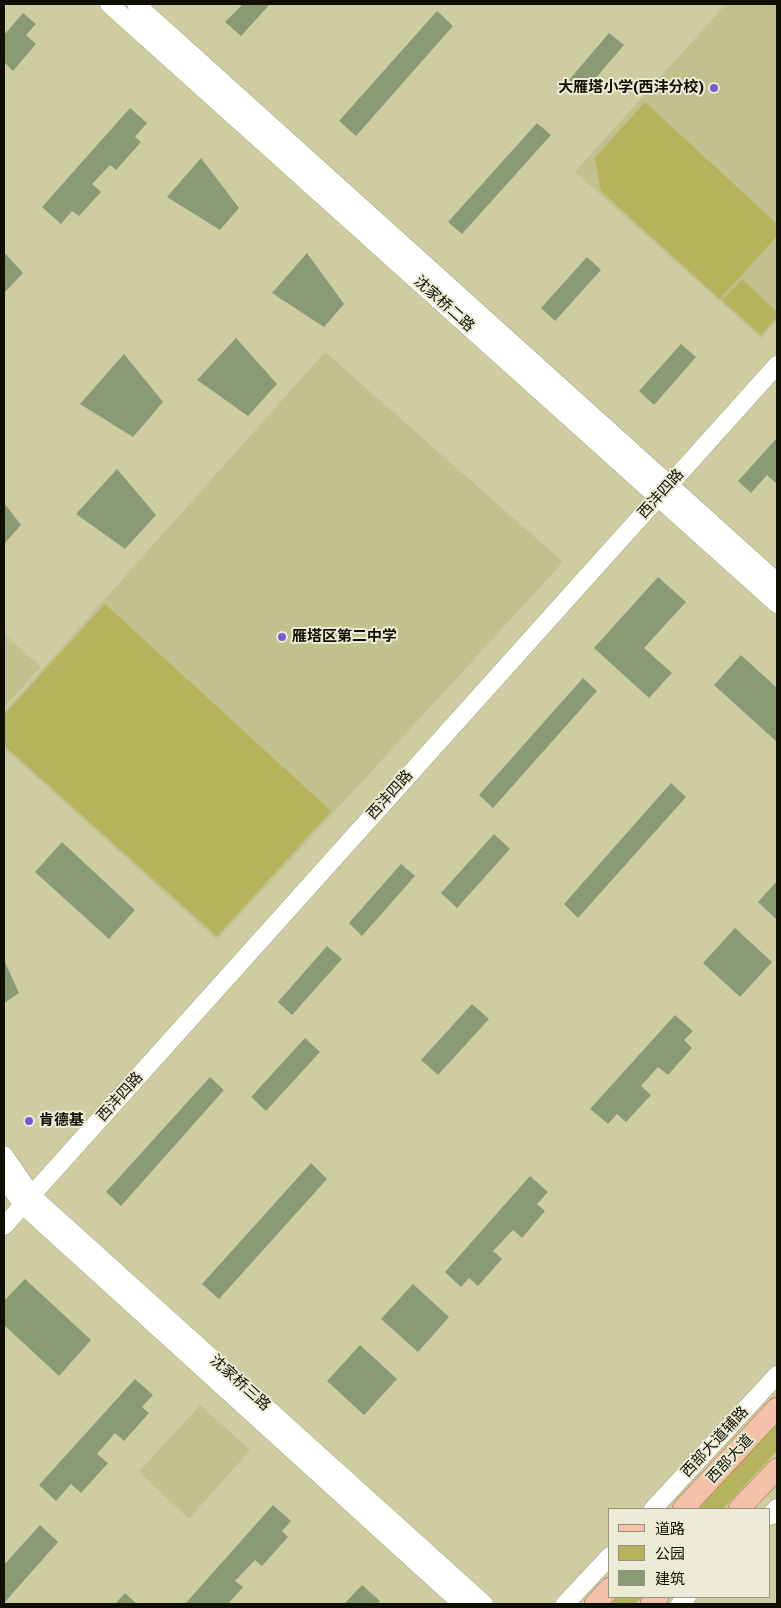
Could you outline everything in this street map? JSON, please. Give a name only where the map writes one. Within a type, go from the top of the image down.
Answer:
[{"type":"main road","name":"西部大道","points":[[684,1508],[777,1408]]},
{"type":"main road","points":[[741,1508],[777,1469]]},
{"type":"main road","points":[[595,1604],[608,1590]]},
{"type":"street","name":"沈家桥二路","points":[[109,4],[664,490],[777,582]]},
{"type":"street","name":"沈家桥二路","points":[[136,4],[664,490],[777,604]]},
{"type":"street","name":"西沣四路","points":[[4,1226],[777,365]]},
{"type":"street","name":"沈家桥三路","points":[[4,1155],[27,1200],[484,1604]]},
{"type":"street","name":"沈家桥三路","points":[[4,1178],[462,1604]]},
{"type":"street","name":"西部大道辅路","points":[[654,1508],[777,1375]]},
{"type":"street","points":[[565,1604],[608,1558]]},
{"type":"shaded area","name":"大雁塔小学(西沣分校)","points":[[726,4],[777,4],[777,320],[761,338],[575,172]]},
{"type":"shaded area","name":"雁塔区第二中学","points":[[325,352],[563,562],[217,940],[4,748],[4,712]]},
{"type":"shaded area","points":[[4,634],[41,667],[4,708]]},
{"type":"shaded area","points":[[200,1405],[250,1450],[189,1519],[139,1472]]},
{"type":"green space","points":[[645,102],[777,224],[777,236],[720,299],[601,191],[595,158]]},
{"type":"green space","points":[[742,279],[777,312],[777,317],[761,335],[722,300]]},
{"type":"green space","points":[[105,604],[331,811],[217,936],[4,745],[4,715]]},
{"type":"green space","points":[[777,1424],[777,1451],[724,1508],[699,1508]]},
{"type":"green space","points":[[616,1598],[641,1598],[635,1604],[610,1604]]},
{"type":"building","points":[[243,4],[270,4],[241,36],[225,22]]},
{"type":"building","points":[[437,11],[453,26],[356,136],[339,121]]},
{"type":"building","points":[[23,13],[36,24],[26,35],[36,44],[13,71],[4,62],[4,35]]},
{"type":"building","points":[[609,33],[624,45],[583,93],[569,80]]},
{"type":"building","points":[[130,108],[147,123],[135,137],[141,142],[116,170],[110,165],[92,184],[101,192],[79,216],[72,211],[61,224],[42,207]]},
{"type":"building","points":[[537,123],[551,135],[462,234],[448,222]]},
{"type":"building","points":[[201,158],[239,208],[220,230],[167,197]]},
{"type":"building","points":[[4,252],[23,273],[4,293]]},
{"type":"building","points":[[307,253],[344,304],[324,327],[272,293]]},
{"type":"building","points":[[587,257],[601,270],[555,321],[541,308]]},
{"type":"building","points":[[236,338],[277,384],[248,416],[197,380]]},
{"type":"building","points":[[681,344],[696,357],[654,405],[639,391]]},
{"type":"building","points":[[124,354],[163,402],[133,437],[80,404]]},
{"type":"building","points":[[777,438],[777,484],[767,475],[751,493],[738,481]]},
{"type":"building","points":[[117,469],[156,515],[125,549],[76,514]]},
{"type":"building","points":[[4,503],[21,525],[4,544]]},
{"type":"building","points":[[658,577],[686,602],[644,648],[672,673],[649,698],[594,648]]},
{"type":"building","points":[[741,655],[777,688],[777,742],[714,685]]},
{"type":"building","points":[[583,678],[597,691],[493,808],[479,795]]},
{"type":"building","points":[[671,783],[686,797],[578,918],[564,904]]},
{"type":"building","points":[[494,834],[510,849],[457,908],[441,893]]},
{"type":"building","points":[[62,842],[135,910],[109,939],[35,872]]},
{"type":"building","points":[[401,864],[415,876],[362,936],[349,923]]},
{"type":"building","points":[[777,881],[777,920],[758,902]]},
{"type":"building","points":[[735,928],[772,962],[740,997],[703,963]]},
{"type":"building","points":[[327,946],[342,959],[292,1015],[278,1002]]},
{"type":"building","points":[[4,960],[19,993],[4,1003]]},
{"type":"building","points":[[472,1004],[489,1019],[438,1075],[421,1060]]},
{"type":"building","points":[[675,1015],[693,1031],[684,1040],[692,1048],[668,1075],[658,1067],[641,1086],[651,1095],[626,1122],[617,1114],[608,1124],[590,1109]]},
{"type":"building","points":[[305,1038],[320,1052],[266,1111],[251,1097]]},
{"type":"building","points":[[210,1077],[224,1090],[121,1206],[106,1192]]},
{"type":"building","points":[[311,1163],[327,1179],[219,1299],[202,1284]]},
{"type":"building","points":[[530,1176],[548,1192],[537,1204],[545,1211],[522,1238],[513,1230],[493,1251],[502,1259],[478,1286],[469,1278],[461,1287],[445,1272]]},
{"type":"building","points":[[25,1279],[91,1340],[59,1376],[4,1325],[4,1301]]},
{"type":"building","points":[[413,1284],[449,1317],[418,1352],[381,1319]]},
{"type":"building","points":[[360,1345],[397,1379],[364,1415],[327,1381]]},
{"type":"building","points":[[135,1379],[153,1395],[142,1407],[149,1413],[124,1441],[115,1433],[97,1454],[108,1463],[81,1493],[71,1484],[56,1501],[39,1485]]},
{"type":"building","points":[[273,1505],[291,1521],[282,1531],[288,1537],[262,1566],[255,1560],[235,1581],[243,1587],[228,1604],[185,1604]]},
{"type":"building","points":[[40,1525],[58,1542],[4,1603],[4,1565]]},
{"type":"building","points":[[362,1585],[380,1601],[377,1604],[344,1604]]},
{"type":"building","points":[[125,1593],[137,1604],[115,1604]]},
{"type":"place","name":"大雁塔小学(西沣分校)","points":[[714,88]]},
{"type":"place","name":"雁塔区第二中学","points":[[282,637]]},
{"type":"place","name":"肯德基","points":[[29,1121]]}]
